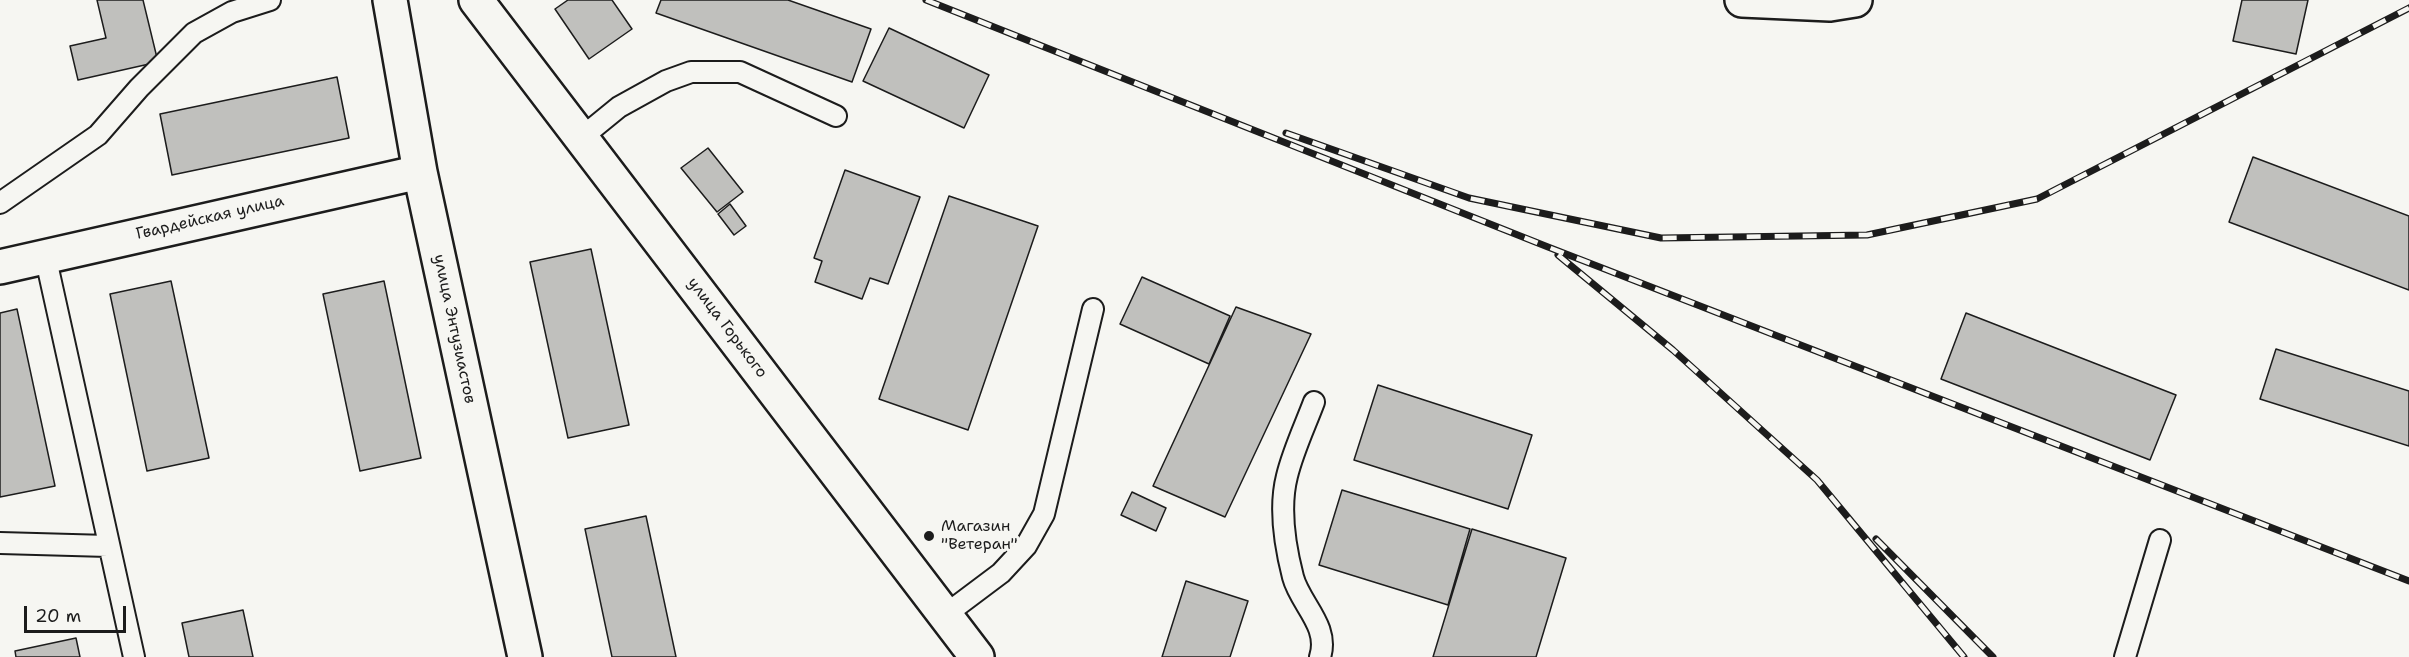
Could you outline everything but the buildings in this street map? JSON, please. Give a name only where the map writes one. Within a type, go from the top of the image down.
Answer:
[{"type":"street","name":"улица Энтузиастов","points":[[390,0],[420,172],[525,657]]},
{"type":"street","name":"улица Горького","points":[[476,0],[977,657]]},
{"type":"street","points":[[1742,0],[1830,4],[1855,0]]},
{"type":"street","name":"Гвардейская улица","points":[[0,267],[420,172]]},
{"type":"lane","points":[[0,203],[98,135],[139,88],[194,33],[232,12],[270,0]]},
{"type":"lane","points":[[581,138],[619,107],[666,81],[691,72],[740,72],[836,116]]},
{"type":"lane","points":[[45,255],[134,657]]},
{"type":"lane","points":[[945,615],[1001,573],[1026,546],[1044,514],[1094,309]]},
{"type":"lane","points":[[1314,402],[1286,477],[1283,518],[1293,579],[1313,613],[1321,635],[1320,657]]},
{"type":"lane","points":[[2125,657],[2160,540]]},
{"type":"lane","points":[[0,543],[108,546]]},
{"type":"railway","points":[[926,0],[1548,247],[2409,581]]},
{"type":"railway","points":[[1286,133],[1469,198],[1661,238],[1867,235],[2037,199],[2409,8]]},
{"type":"railway","points":[[1558,255],[1673,350],[1817,480],[1964,657]]},
{"type":"railway","points":[[1876,539],[1993,657]]},
{"type":"place","name":"Магазин \"Ветеран\"","points":[[929,536]]}]
